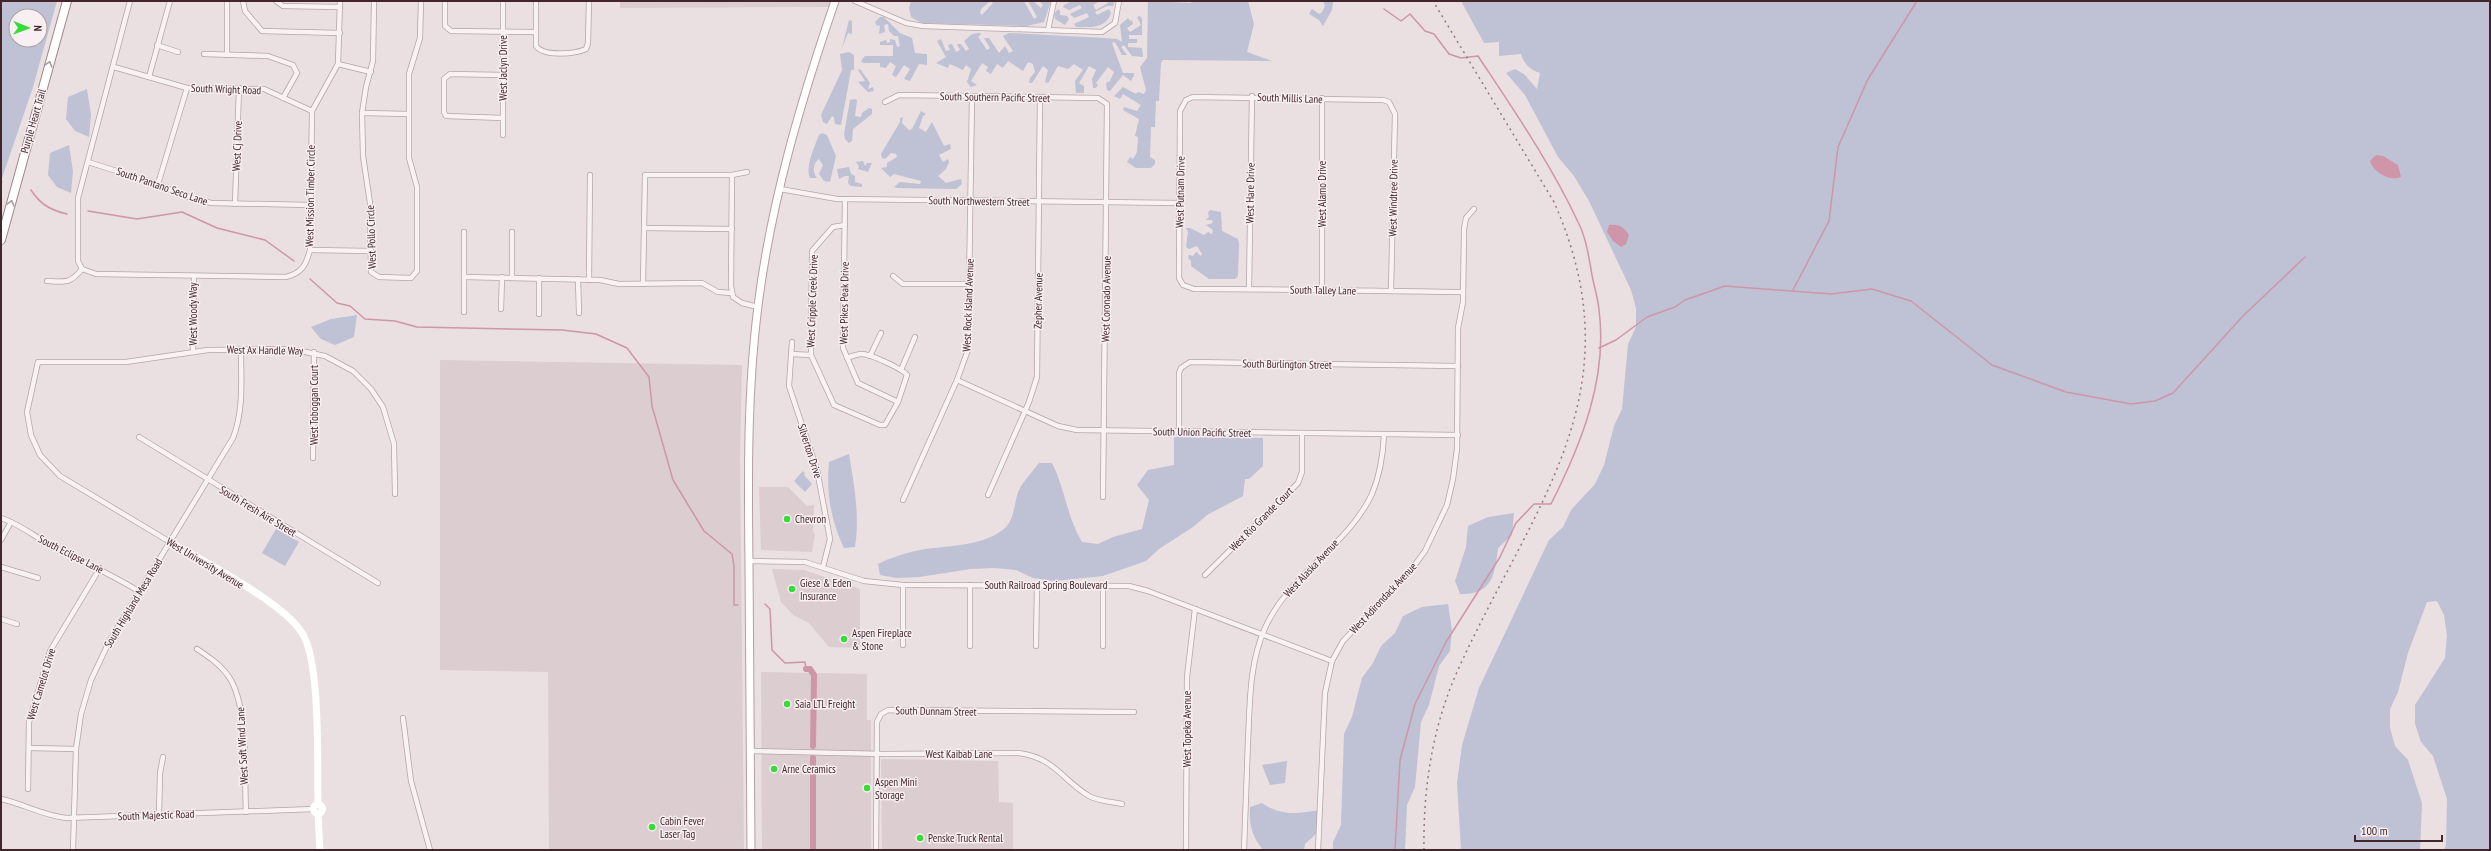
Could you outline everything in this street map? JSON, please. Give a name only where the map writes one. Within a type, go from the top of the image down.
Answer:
[{"type":"highway","name":"Purple Heart Trail","points":[[1,240],[67,1]]},
{"type":"main road","points":[[751,850],[748,442],[758,307],[780,189],[804,96],[835,1]]},
{"type":"main road","name":"West University Avenue","points":[[170,542],[277,607],[294,621],[304,634],[312,662],[317,809],[320,850]]},
{"type":"street","points":[[47,281],[68,282],[74,279],[82,269],[78,261],[78,198],[114,67],[130,1]]},
{"type":"street","points":[[149,77],[170,1]]},
{"type":"street","points":[[227,1],[227,55]]},
{"type":"street","points":[[243,1],[245,11],[262,31],[340,33]]},
{"type":"street","points":[[276,1],[283,6],[340,4]]},
{"type":"street","name":"West Pollo Circle","points":[[374,1],[372,72],[366,87],[362,113],[363,156],[370,203],[371,272],[374,276],[411,278],[417,271],[417,187],[409,158],[410,74],[420,38],[422,1]]},
{"type":"street","points":[[445,1],[445,26],[451,32],[536,32]]},
{"type":"street","name":"West Jaclyn Drive","points":[[503,1],[503,135]]},
{"type":"street","points":[[536,1],[536,46],[539,50],[580,52],[586,49],[588,43],[589,1]]},
{"type":"street","points":[[855,1],[906,23],[923,26],[1102,32],[1115,23],[1119,1]]},
{"type":"street","points":[[1048,30],[1054,1]]},
{"type":"street","name":"West Mission Timber Circle","points":[[82,269],[96,274],[286,277],[300,271],[306,264],[310,250],[312,111],[338,64],[340,4]]},
{"type":"street","points":[[158,45],[178,52]]},
{"type":"street","points":[[204,54],[268,56],[293,66],[296,69],[295,78],[283,98]]},
{"type":"street","points":[[338,64],[372,72]]},
{"type":"street","name":"South Wright Road","points":[[114,67],[187,88],[264,89],[312,111]]},
{"type":"street","points":[[503,75],[450,74],[444,79],[444,112],[446,116],[503,118]]},
{"type":"street","points":[[158,184],[187,88]]},
{"type":"street","name":"West Cj Drive","points":[[235,204],[239,88]]},
{"type":"street","name":"South Southern Pacific Street","points":[[885,102],[899,95],[1098,98],[1105,101]]},
{"type":"street","name":"South Millis Lane","points":[[1186,100],[1193,97],[1252,96],[1322,98],[1383,100],[1393,106]]},
{"type":"street","name":"West Hare Drive","points":[[1249,289],[1252,96]]},
{"type":"street","name":"West Rock Island Avenue","points":[[903,500],[957,380],[968,350],[972,97]]},
{"type":"street","name":"Zepher Avenue","points":[[988,495],[1037,377],[1040,97]]},
{"type":"street","name":"West Alamo Drive","points":[[1322,98],[1322,290]]},
{"type":"street","name":"West Putnam Drive","points":[[1183,286],[1179,278],[1180,111],[1186,100]]},
{"type":"street","name":"West Coronado Avenue","points":[[1103,497],[1108,108],[1105,101]]},
{"type":"street","name":"West Windtree Drive","points":[[1391,291],[1395,114],[1393,106]]},
{"type":"street","points":[[362,113],[409,114]]},
{"type":"street","name":"South Pantano Seco Lane","points":[[88,162],[158,184],[182,195],[211,203],[310,205]]},
{"type":"street","points":[[644,284],[645,175],[732,175],[747,172]]},
{"type":"street","points":[[589,280],[590,175]]},
{"type":"street","points":[[732,175],[732,293],[733,297],[742,303],[758,307]]},
{"type":"street","name":"South Northwestern Street","points":[[780,189],[845,200],[1179,203]]},
{"type":"street","name":"West Pikes Peak Drive","points":[[845,200],[843,348],[858,383],[898,402]]},
{"type":"street","name":"West Adirondack Avenue","points":[[1318,850],[1325,693],[1332,661],[1343,640],[1409,573],[1436,530],[1454,479],[1458,435],[1458,328],[1463,292],[1464,229],[1466,218],[1474,209]]},
{"type":"street","name":"West Cripple Creek Drive","points":[[845,225],[833,227],[812,251],[810,355],[834,405],[880,425],[885,425],[898,402]]},
{"type":"street","points":[[644,228],[732,229]]},
{"type":"street","points":[[464,232],[464,312]]},
{"type":"street","points":[[512,232],[512,277]]},
{"type":"street","points":[[310,250],[371,251]]},
{"type":"street","name":"West Woody Way","points":[[194,276],[194,352]]},
{"type":"street","points":[[893,276],[903,284],[970,284]]},
{"type":"street","points":[[464,277],[578,279],[644,284],[702,283],[718,292],[732,293]]},
{"type":"street","points":[[501,309],[502,277]]},
{"type":"street","points":[[539,278],[539,314]]},
{"type":"street","points":[[578,279],[578,313]]},
{"type":"street","name":"South Talley Lane","points":[[1183,286],[1194,290],[1249,289],[1463,292]]},
{"type":"street","points":[[870,356],[881,333]]},
{"type":"street","points":[[901,370],[915,337]]},
{"type":"street","name":"Silverton Drive","points":[[792,342],[789,386],[817,470],[830,539],[823,566]]},
{"type":"street","name":"West Ax Handle Way","points":[[38,362],[126,362],[194,352],[241,349],[291,349],[314,352],[336,360],[353,371],[371,388],[388,419],[394,444],[395,494]]},
{"type":"street","name":"South Highland Mesa Road","points":[[73,850],[76,749],[81,714],[91,680],[109,642],[237,428],[241,404],[241,349]]},
{"type":"street","name":"West Toboggan Court","points":[[313,458],[314,352]]},
{"type":"street","points":[[792,354],[810,355]]},
{"type":"street","points":[[847,358],[860,354],[870,356],[906,373],[908,379],[898,402]]},
{"type":"street","name":"West University Avenue","points":[[38,362],[27,412],[31,435],[46,462],[64,478],[170,542]]},
{"type":"street","name":"South Burlington Street","points":[[1179,432],[1180,373],[1181,368],[1190,362],[1458,366]]},
{"type":"street","name":"South Union Pacific Street","points":[[957,380],[1024,411],[1066,428],[1104,431],[1458,435]]},
{"type":"street","name":"West Rio Grande Court","points":[[1205,575],[1298,483],[1302,472],[1302,433]]},
{"type":"street","name":"West Alaska Avenue","points":[[1244,850],[1251,685],[1262,635],[1284,595],[1351,526],[1365,505],[1379,474],[1384,435]]},
{"type":"street","name":"South Fresh Aire Street","points":[[139,437],[207,480],[378,583]]},
{"type":"street","name":"South Eclipse Lane","points":[[1,518],[11,522],[51,546],[100,568],[140,592]]},
{"type":"street","points":[[1,540],[11,522]]},
{"type":"street","name":"South Railroad Spring Boulevard","points":[[749,561],[805,562],[823,566],[864,581],[903,585],[1037,585],[1140,588],[1332,661]]},
{"type":"street","points":[[1,567],[38,578]]},
{"type":"street","name":"West Camelot Drive","points":[[28,789],[29,722],[50,650],[100,568]]},
{"type":"street","points":[[903,585],[903,645]]},
{"type":"street","points":[[970,585],[970,646]]},
{"type":"street","points":[[1036,646],[1037,585]]},
{"type":"street","points":[[1103,586],[1103,646]]},
{"type":"street","name":"West Topeka Avenue","points":[[1186,850],[1187,677],[1195,608]]},
{"type":"street","points":[[1,619],[17,624]]},
{"type":"street","name":"West Soft Wind Lane","points":[[197,649],[223,668],[238,694],[242,715],[246,812]]},
{"type":"street","name":"South Dunnam Street","points":[[876,754],[876,722],[881,714],[888,710],[1134,712]]},
{"type":"street","points":[[403,718],[411,781],[430,850]]},
{"type":"street","points":[[29,748],[76,749]]},
{"type":"street","points":[[750,751],[876,754],[876,850]]},
{"type":"street","name":"West Kaibab Lane","points":[[876,754],[1006,753],[1032,755],[1049,763],[1091,797],[1122,804]]},
{"type":"street","points":[[159,814],[160,773],[163,757]]},
{"type":"street","name":"South Majestic Road","points":[[1,801],[26,805],[55,817],[74,818],[317,809]]},
{"type":"shaded area","points":[[1,1],[57,1],[48,33],[48,8],[8,8],[8,48],[44,48],[33,87],[1,181]]},
{"type":"shaded area","points":[[620,1],[830,1],[829,7],[620,8]]},
{"type":"shaded area","points":[[911,1],[990,1],[1024,1],[1034,19],[1037,17],[1028,1],[1033,1],[1041,8],[1043,5],[1039,1],[1051,1],[1044,22],[1027,26],[921,23],[911,17],[909,8]],"holes":[[[990,1],[993,3],[982,15],[980,13],[981,9]]]},
{"type":"shaded area","points":[[1072,1],[1100,1],[1093,5],[1096,10],[1108,3],[1107,1],[1115,1],[1113,6],[1107,6],[1095,12],[1097,15],[1109,9],[1111,13],[1105,22],[1097,26],[1076,27],[1074,24],[1089,17],[1087,13],[1074,18],[1070,14],[1082,8],[1080,5],[1069,10],[1063,7]]},
{"type":"shaded area","points":[[1148,1],[1191,3],[1192,1],[1248,1],[1254,24],[1247,52],[1272,61],[1163,60],[1161,63],[1159,101],[1156,101],[1155,127],[1151,127],[1150,157],[1155,160],[1155,164],[1151,168],[1136,168],[1127,162],[1130,157],[1133,159],[1137,152],[1138,137],[1135,136],[1139,119],[1123,110],[1124,107],[1137,111],[1141,105],[1123,94],[1120,99],[1114,96],[1123,87],[1136,94],[1138,92],[1144,94],[1146,90],[1140,67],[1147,58]]},
{"type":"shaded area","points":[[1323,1],[1333,2],[1332,10],[1323,26],[1319,20],[1309,14],[1312,9],[1319,14],[1322,12],[1325,6]]},
{"type":"shaded area","points":[[1461,1],[2490,1],[2490,850],[2444,850],[2446,845],[2447,799],[2433,756],[2421,742],[2415,724],[2415,705],[2445,658],[2447,636],[2444,615],[2437,601],[2427,602],[2408,653],[2398,692],[2390,709],[2390,728],[2395,746],[2408,760],[2422,803],[2420,850],[1461,850],[1457,783],[1462,745],[1479,688],[1549,540],[1563,527],[1571,510],[1595,484],[1604,465],[1614,426],[1622,409],[1628,344],[1636,327],[1636,308],[1631,290],[1589,201],[1574,176],[1558,157],[1525,95],[1506,73],[1515,69],[1524,74],[1537,89],[1540,73],[1528,66],[1521,54],[1499,56],[1499,42],[1484,43]]},
{"type":"shaded area","points":[[1058,9],[1060,11],[1060,15],[1067,16],[1069,19],[1065,25],[1055,19],[1054,14]]},
{"type":"shaded area","points":[[1140,16],[1142,19],[1142,35],[1129,35],[1129,39],[1137,39],[1137,43],[1128,43],[1128,47],[1142,48],[1143,57],[1132,56],[1124,45],[1121,47],[1127,55],[1122,55],[1115,42],[1112,43],[1123,73],[1134,73],[1134,75],[1131,81],[1123,75],[1110,91],[1107,90],[1106,83],[1110,81],[1114,72],[1108,67],[1096,83],[1098,85],[1096,88],[1093,88],[1092,79],[1096,70],[1089,66],[1079,83],[1084,86],[1084,93],[1076,93],[1075,81],[1083,70],[1074,64],[1068,69],[1058,66],[1048,83],[1045,82],[1048,70],[1043,66],[1032,83],[1029,83],[1030,78],[1035,72],[1033,64],[1028,62],[1023,71],[1008,61],[1003,68],[997,64],[991,74],[986,71],[988,67],[982,63],[971,81],[977,85],[971,87],[967,82],[971,69],[966,65],[963,70],[950,64],[948,68],[936,63],[946,57],[937,41],[941,39],[946,51],[950,50],[948,45],[952,44],[956,52],[960,50],[957,44],[961,44],[966,51],[969,49],[964,41],[972,34],[980,33],[981,34],[978,37],[987,50],[990,48],[984,38],[989,38],[999,53],[1005,46],[1009,53],[1013,51],[1003,36],[1009,33],[1117,39],[1122,42],[1120,25],[1128,18],[1130,21],[1132,20],[1133,24],[1127,28],[1130,32],[1141,25],[1137,17]]},
{"type":"shaded area","points":[[880,17],[884,17],[900,33],[912,38],[915,53],[927,54],[927,65],[919,64],[910,81],[904,79],[910,69],[904,65],[896,77],[892,75],[896,66],[890,62],[886,68],[880,67],[880,63],[863,63],[861,61],[865,56],[893,56],[893,45],[880,45],[880,42],[886,40],[887,43],[890,42],[890,39],[895,40],[897,47],[900,46],[898,36],[894,36],[889,31],[888,24],[884,25],[885,32],[879,34],[880,26],[876,25],[875,22]]},
{"type":"shaded area","points":[[849,20],[852,21],[852,34],[848,33],[842,48]]},
{"type":"shaded area","points":[[849,52],[854,55],[854,70],[851,70],[841,125],[835,124],[834,117],[832,116],[827,124],[823,122],[821,115],[842,70],[840,54]]},
{"type":"shaded area","points":[[860,69],[870,83],[868,89],[873,87],[874,91],[868,92],[858,82],[865,81],[858,70]]},
{"type":"shaded area","points":[[87,89],[91,115],[89,137],[75,131],[66,119],[68,97]]},
{"type":"shaded area","points":[[850,100],[857,100],[855,116],[861,117],[862,113],[869,108],[872,109],[872,114],[853,129],[852,141],[849,143],[845,139],[844,134]]},
{"type":"shaded area","points":[[921,111],[926,114],[923,116],[919,128],[926,132],[932,122],[944,146],[950,144],[951,149],[939,155],[943,162],[948,159],[949,162],[946,169],[938,176],[946,183],[961,179],[962,184],[956,189],[897,188],[894,187],[900,182],[920,184],[921,181],[894,174],[890,177],[881,168],[887,167],[887,163],[897,157],[896,154],[891,153],[885,159],[882,158],[881,154],[900,122],[900,118],[903,117],[902,123],[909,130],[912,129]]},
{"type":"shaded area","points":[[822,133],[827,135],[836,156],[830,182],[824,181],[819,174],[823,165],[819,159],[815,163],[814,168],[814,173],[817,178],[810,178],[809,173],[811,156],[819,135]]},
{"type":"shaded area","points":[[69,145],[73,171],[71,193],[57,187],[48,175],[50,153]]},
{"type":"shaded area","points":[[2376,155],[2383,156],[2398,165],[2401,177],[2387,177],[2378,172],[2370,161]]},
{"type":"shaded area","points":[[863,161],[865,166],[867,163],[872,163],[868,172],[858,169],[859,166],[856,162]]},
{"type":"shaded area","points":[[849,167],[851,174],[855,176],[855,182],[862,184],[862,187],[851,186],[848,183],[849,176],[839,179],[837,169]]},
{"type":"shaded area","points":[[1210,210],[1221,212],[1222,231],[1238,239],[1238,276],[1235,279],[1209,279],[1191,266],[1191,261],[1188,258],[1189,255],[1193,256],[1196,252],[1201,256],[1202,254],[1197,246],[1189,249],[1186,247],[1188,232],[1186,228],[1190,228],[1204,235],[1208,232],[1212,234],[1213,230],[1206,225],[1213,223],[1212,220],[1206,220],[1209,217],[1208,213]]},
{"type":"shaded area","points":[[1609,225],[1616,225],[1625,230],[1629,235],[1626,244],[1621,247],[1613,241],[1607,232]]},
{"type":"shaded area","points":[[357,315],[354,337],[335,345],[321,339],[311,327],[331,319]]},
{"type":"shaded area","points":[[440,360],[742,365],[740,459],[744,850],[549,850],[548,672],[440,670]]},
{"type":"shaded area","points":[[1174,437],[1263,438],[1263,466],[1249,479],[1245,479],[1243,496],[1207,515],[1193,527],[1159,549],[1146,561],[1103,576],[1054,581],[1033,578],[1016,570],[994,568],[971,569],[919,577],[896,578],[880,575],[878,564],[896,556],[926,549],[963,545],[986,539],[997,534],[1009,523],[1013,514],[1019,490],[1039,463],[1052,463],[1073,523],[1082,542],[1098,544],[1113,537],[1142,529],[1149,500],[1137,485],[1148,470],[1174,465]]},
{"type":"shaded area","points":[[849,454],[856,500],[857,523],[855,547],[844,548],[836,528],[830,506],[828,473],[829,462]]},
{"type":"shaded area","points":[[803,471],[805,474],[804,475],[812,484],[805,492],[794,481]]},
{"type":"shaded area","name":"Chevron","points":[[759,487],[788,487],[807,506],[814,505],[813,531],[815,535],[812,552],[761,550]]},
{"type":"shaded area","points":[[1514,513],[1512,535],[1498,548],[1495,567],[1490,582],[1479,591],[1460,594],[1455,581],[1466,547],[1468,526],[1488,517]]},
{"type":"shaded area","points":[[276,529],[299,542],[285,566],[262,553]]},
{"type":"shaded area","points":[[772,569],[804,570],[860,589],[860,648],[829,647],[809,623],[793,615],[781,602]]},
{"type":"shaded area","points":[[1448,604],[1452,630],[1450,651],[1439,666],[1429,705],[1421,722],[1415,787],[1407,805],[1405,850],[1333,850],[1333,842],[1341,825],[1344,734],[1352,717],[1362,678],[1373,663],[1381,646],[1395,633],[1403,616],[1422,607]]},
{"type":"shaded area","points":[[761,672],[867,674],[867,720],[871,720],[871,850],[762,850]]},
{"type":"shaded area","points":[[881,759],[998,761],[999,802],[1013,803],[1013,850],[882,850]]},
{"type":"shaded area","points":[[1287,761],[1285,783],[1270,785],[1262,765]]},
{"type":"shaded area","points":[[1262,803],[1276,810],[1290,813],[1321,810],[1319,831],[1305,844],[1304,850],[1263,850],[1254,835],[1250,813],[1250,807]]},
{"type":"waterway","points":[[1793,290],[1829,221],[1838,147],[1868,79],[1917,1]]},
{"type":"waterway","points":[[1384,9],[1401,21],[1410,14],[1425,31],[1434,34],[1449,54],[1461,58],[1478,56],[1544,158],[1581,228],[1587,248],[1598,301],[1601,335],[1600,361],[1590,410],[1582,435],[1551,504],[1534,504],[1516,523],[1500,557],[1446,642],[1415,704],[1400,760],[1395,850]]},
{"type":"waterway","points":[[31,190],[46,206],[55,211],[67,214]]},
{"type":"waterway","points":[[88,211],[137,219],[182,212],[217,228],[265,240],[294,261]]},
{"type":"waterway","points":[[1599,348],[1616,340],[1647,317],[1675,307],[1685,300],[1725,286],[1831,294],[1872,289],[1911,301],[1992,365],[2066,392],[2131,404],[2155,401],[2173,393],[2242,317],[2305,257]]},
{"type":"waterway","points":[[310,279],[337,303],[350,306],[365,319],[395,321],[417,327],[562,330],[596,334],[627,348],[649,377],[652,406],[673,480],[704,531],[732,554],[734,566],[734,605],[738,605]]},
{"type":"waterway","points":[[765,604],[770,609],[772,650],[785,663],[805,662],[806,669]]},
{"type":"waterway","points":[[806,669],[810,669],[814,675],[813,746]]},
{"type":"waterway","points":[[813,758],[813,850]]},
{"type":"railway","points":[[1424,850],[1427,782],[1435,737],[1441,715],[1457,672],[1543,501],[1566,446],[1580,391],[1585,333],[1577,270],[1554,202],[1433,1]]},
{"type":"place","name":"Chevron","points":[[787,519]]},
{"type":"place","name":"Giese & Eden Insurance","points":[[792,589]]},
{"type":"place","name":"Aspen Fireplace & Stone","points":[[844,639]]},
{"type":"place","name":"Saia LTL Freight","points":[[787,704]]},
{"type":"place","name":"Arne Ceramics","points":[[774,769]]},
{"type":"place","name":"Aspen Mini Storage","points":[[867,788]]},
{"type":"place","name":"Cabin Fever Laser Tag","points":[[652,827]]},
{"type":"place","name":"Penske Truck Rental","points":[[920,838]]}]
